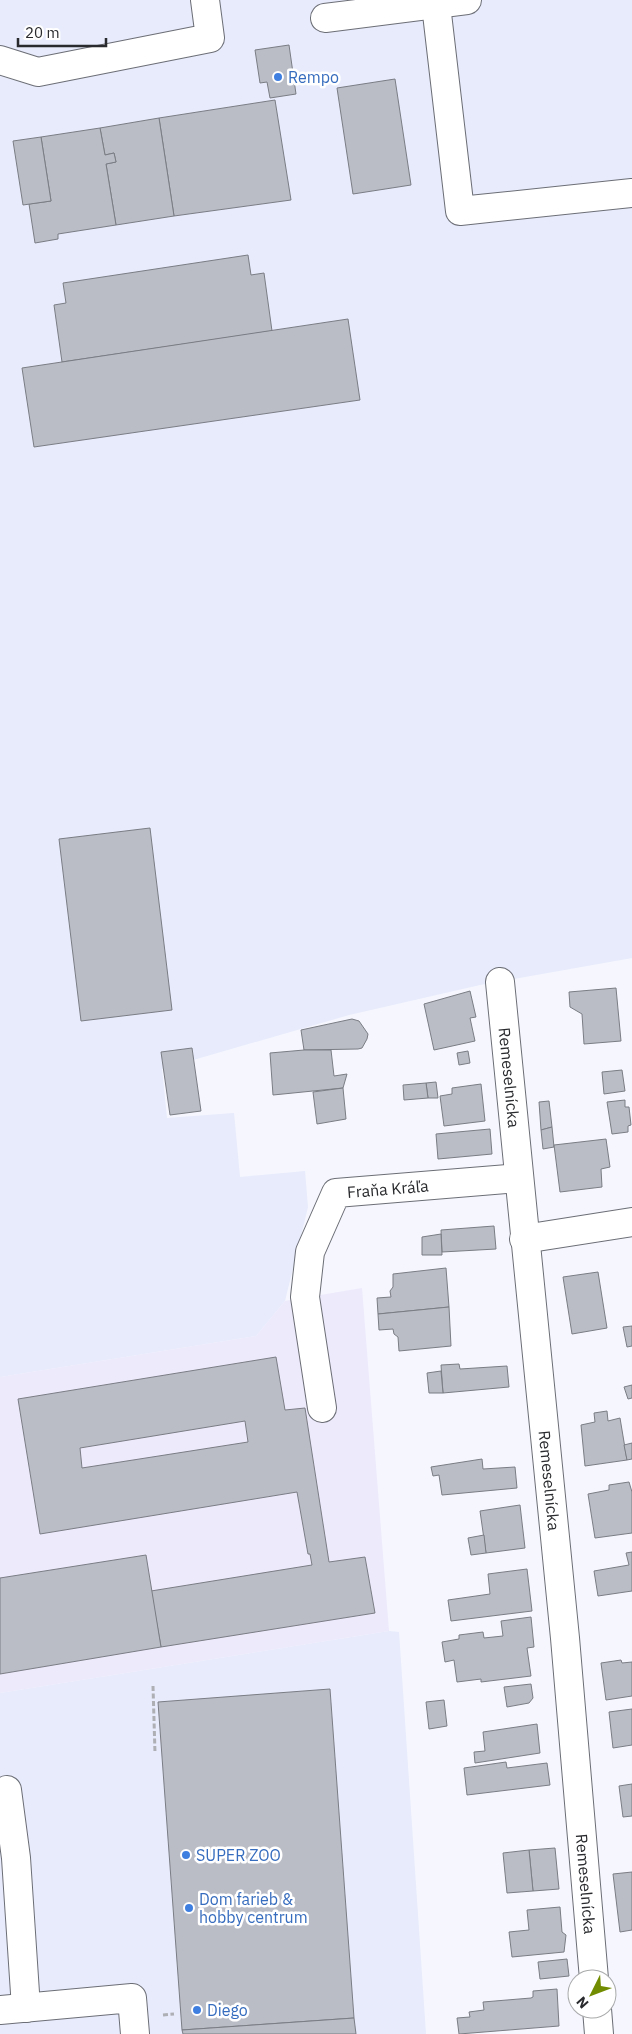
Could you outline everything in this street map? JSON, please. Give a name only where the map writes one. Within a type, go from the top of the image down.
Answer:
[{"type":"street","points":[[0,60],[38,72],[210,38],[205,0]]},
{"type":"street","points":[[325,18],[467,0]]},
{"type":"street","points":[[436,5],[460,211],[632,193]]},
{"type":"street","name":"Remeselnícka","points":[[500,982],[565,1638],[593,1969]]},
{"type":"street","name":"Fraňa Kráľa","points":[[322,1408],[306,1297],[310,1252],[336,1193],[519,1178]]},
{"type":"street","points":[[524,1239],[632,1222]]},
{"type":"street","points":[[7,1790],[16,1858],[13,2009],[132,1998],[135,2034]]},
{"type":"street","points":[[598,2019],[599,2034]]},
{"type":"path","points":[[152,1686],[155,1753]]},
{"type":"shaded area","points":[[0,0],[632,0],[632,958],[480,985],[349,1015],[162,1069],[167,1118],[234,1113],[240,1177],[305,1171],[308,1207],[285,1301],[256,1336],[0,1377]]},
{"type":"shaded area","points":[[362,1288],[389,1631],[0,1693],[0,1377],[256,1336],[285,1301]]},
{"type":"shaded area","points":[[389,1631],[399,1632],[426,2034],[0,2034],[0,1693]]},
{"type":"building","points":[[289,45],[296,94],[270,98],[267,82],[260,83],[255,50]]},
{"type":"building","points":[[395,79],[411,185],[353,194],[337,88]]},
{"type":"building","points":[[275,100],[291,200],[174,216],[159,118]]},
{"type":"building","points":[[159,118],[174,216],[116,225],[106,164],[116,162],[114,153],[105,155],[100,128]]},
{"type":"building","points":[[100,128],[105,155],[114,153],[116,162],[106,164],[116,225],[58,234],[58,239],[35,243],[29,204],[51,201],[41,137]]},
{"type":"building","points":[[41,137],[51,201],[23,205],[13,141]]},
{"type":"building","points":[[248,255],[251,275],[264,273],[272,331],[62,362],[54,305],[66,303],[63,283]]},
{"type":"building","points":[[348,319],[360,400],[34,447],[22,368]]},
{"type":"building","points":[[150,828],[172,1010],[81,1021],[59,839]]},
{"type":"building","points":[[616,988],[621,1041],[584,1044],[582,1014],[570,1007],[569,992]]},
{"type":"building","points":[[470,991],[476,1017],[470,1018],[475,1041],[434,1050],[424,1004]]},
{"type":"building","points":[[352,1019],[359,1021],[368,1034],[362,1048],[304,1050],[301,1030]]},
{"type":"building","points":[[192,1048],[201,1111],[170,1115],[161,1052]]},
{"type":"building","points":[[331,1050],[334,1076],[347,1074],[343,1088],[273,1095],[270,1053]]},
{"type":"building","points":[[468,1051],[470,1063],[459,1065],[457,1053]]},
{"type":"building","points":[[622,1070],[625,1091],[604,1094],[602,1072]]},
{"type":"building","points":[[436,1082],[438,1098],[428,1098],[426,1083]]},
{"type":"building","points":[[426,1083],[428,1098],[404,1100],[403,1085]]},
{"type":"building","points":[[481,1084],[485,1121],[444,1126],[440,1096],[452,1094],[452,1088]]},
{"type":"building","points":[[343,1088],[346,1119],[317,1124],[313,1092]]},
{"type":"building","points":[[625,1100],[625,1107],[629,1107],[631,1125],[628,1126],[628,1132],[612,1134],[607,1102]]},
{"type":"building","points":[[549,1101],[552,1127],[541,1130],[539,1102]]},
{"type":"building","points":[[552,1127],[554,1147],[543,1149],[541,1130]]},
{"type":"building","points":[[490,1129],[492,1154],[438,1159],[436,1134]]},
{"type":"building","points":[[606,1139],[610,1167],[601,1169],[602,1187],[560,1192],[554,1145]]},
{"type":"building","points":[[494,1226],[496,1249],[442,1252],[441,1230]]},
{"type":"building","points":[[441,1234],[442,1255],[422,1255],[422,1237]]},
{"type":"building","points":[[446,1268],[449,1307],[378,1314],[377,1298],[391,1297],[390,1291],[393,1287],[393,1274]]},
{"type":"building","points":[[598,1272],[607,1328],[572,1334],[563,1277]]},
{"type":"building","points":[[449,1307],[451,1346],[399,1351],[398,1337],[394,1334],[393,1329],[379,1330],[378,1314]]},
{"type":"building","points":[[632,1326],[632,1346],[627,1347],[623,1327]]},
{"type":"building","points":[[276,1357],[285,1410],[305,1408],[329,1562],[365,1557],[375,1613],[161,1647],[151,1591],[312,1565],[310,1554],[308,1554],[297,1492],[40,1534],[18,1399]],"holes":[[[245,1421],[248,1442],[82,1468],[80,1448]]]},
{"type":"building","points":[[459,1364],[460,1369],[507,1366],[509,1387],[443,1393],[441,1365]]},
{"type":"building","points":[[441,1371],[443,1393],[429,1393],[427,1373]]},
{"type":"building","points":[[632,1385],[632,1398],[628,1399],[624,1387]]},
{"type":"building","points":[[607,1411],[608,1421],[620,1418],[627,1460],[585,1466],[581,1425],[595,1422],[594,1413]]},
{"type":"building","points":[[632,1443],[632,1459],[627,1460],[624,1445]]},
{"type":"building","points":[[482,1459],[483,1469],[515,1467],[517,1488],[442,1495],[439,1475],[433,1476],[431,1467]]},
{"type":"building","points":[[629,1482],[632,1492],[632,1533],[595,1538],[588,1494],[609,1490],[609,1485]]},
{"type":"building","points":[[520,1505],[525,1548],[486,1553],[480,1511]]},
{"type":"building","points":[[484,1535],[486,1553],[471,1555],[468,1538]]},
{"type":"building","points":[[632,1552],[632,1591],[598,1596],[594,1571],[629,1565],[626,1553]]},
{"type":"building","points":[[146,1555],[161,1647],[0,1674],[0,1578]]},
{"type":"building","points":[[527,1569],[532,1611],[451,1621],[448,1600],[490,1594],[488,1574]]},
{"type":"building","points":[[531,1617],[534,1647],[527,1648],[531,1676],[481,1682],[481,1679],[457,1682],[454,1660],[445,1662],[442,1642],[459,1639],[459,1635],[483,1632],[484,1638],[503,1636],[501,1621]]},
{"type":"building","points":[[621,1660],[622,1663],[632,1662],[632,1696],[606,1700],[601,1663]]},
{"type":"building","points":[[531,1684],[533,1698],[529,1703],[507,1707],[504,1687]]},
{"type":"building","points":[[330,1689],[354,2018],[182,2030],[158,1702]]},
{"type":"building","points":[[444,1700],[447,1726],[429,1729],[426,1702]]},
{"type":"building","points":[[632,1709],[632,1745],[613,1748],[609,1712]]},
{"type":"building","points":[[537,1724],[540,1753],[475,1763],[474,1752],[485,1751],[483,1732]]},
{"type":"building","points":[[506,1762],[507,1768],[547,1763],[550,1785],[467,1795],[464,1768]]},
{"type":"building","points":[[632,1784],[632,1816],[623,1817],[619,1786]]},
{"type":"building","points":[[555,1848],[559,1889],[533,1891],[529,1850]]},
{"type":"building","points":[[529,1850],[533,1891],[507,1893],[503,1853]]},
{"type":"building","points":[[632,1872],[632,1930],[620,1932],[613,1874]]},
{"type":"building","points":[[560,1907],[562,1932],[566,1935],[564,1952],[512,1957],[509,1932],[529,1930],[527,1910]]},
{"type":"building","points":[[567,1959],[567,1976],[540,1979],[538,1962]]},
{"type":"building","points":[[557,1989],[559,2026],[459,2034],[457,2018],[470,2017],[469,2012],[484,2010],[483,2002],[531,1998],[533,1997],[533,1991]]},
{"type":"building","points":[[354,2018],[356,2034],[183,2034],[182,2030]]},
{"type":"place","name":"Rempo","points":[[278,77]]},
{"type":"place","name":"SUPER ZOO","points":[[186,1855]]},
{"type":"place","name":"Dom farieb & hobby centrum","points":[[189,1908]]},
{"type":"place","name":"Diego","points":[[197,2010]]}]
